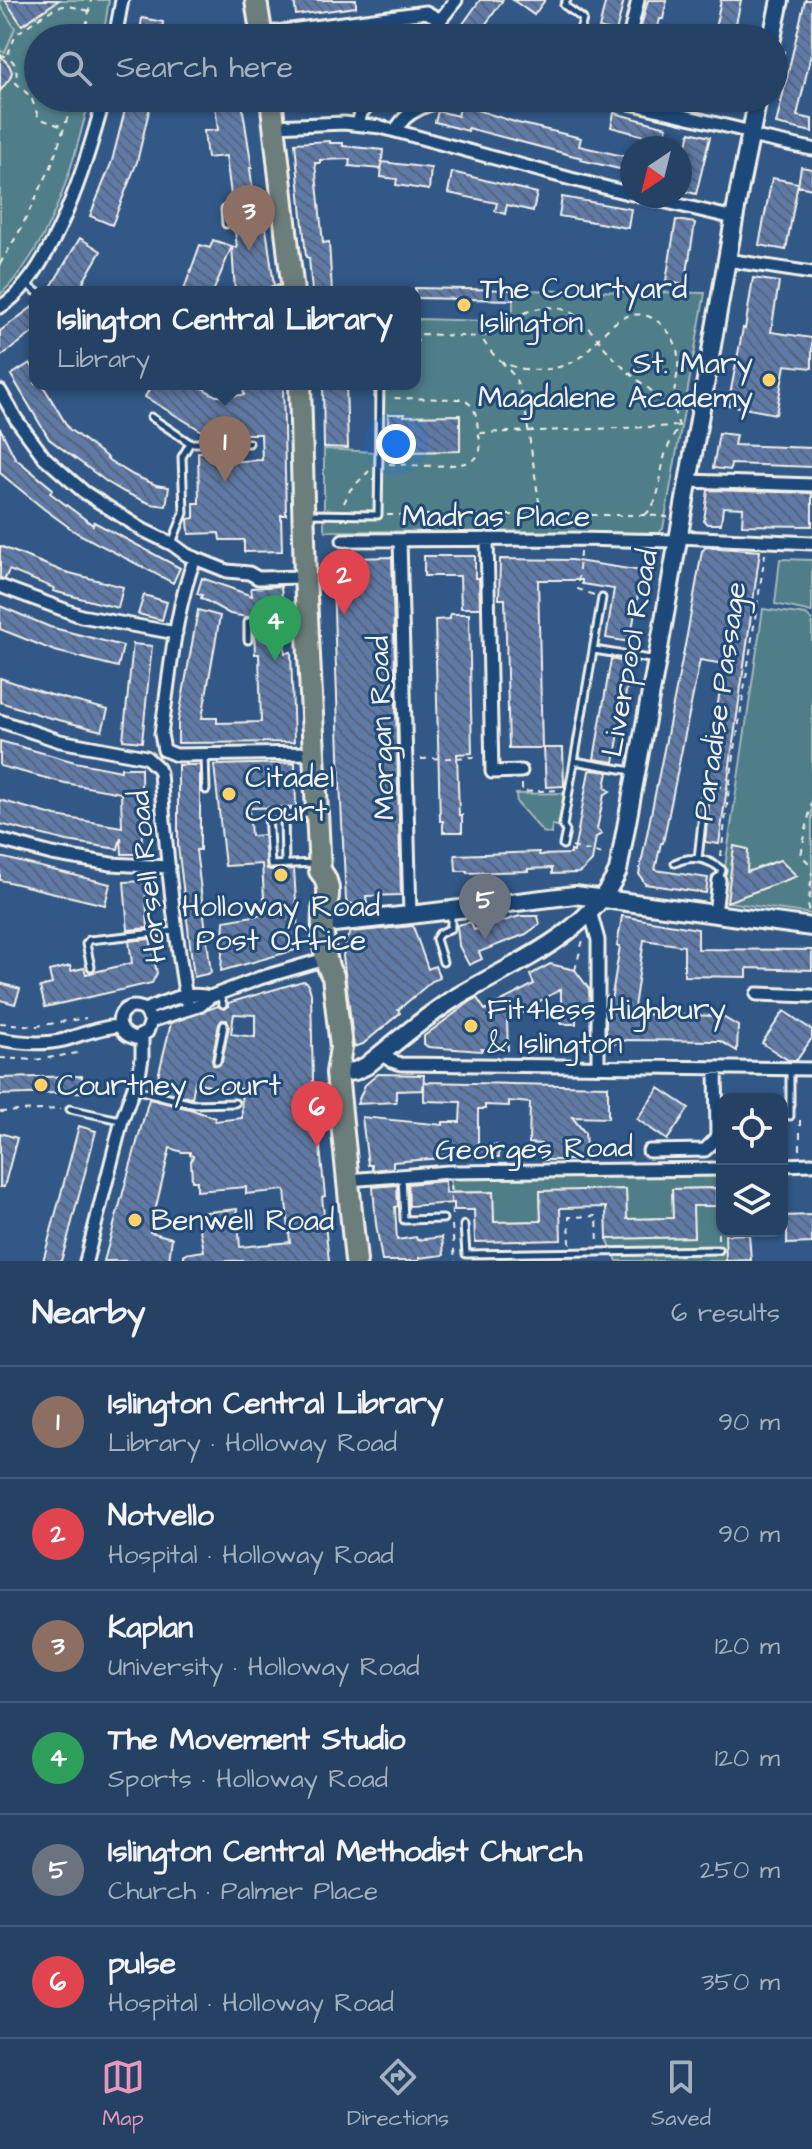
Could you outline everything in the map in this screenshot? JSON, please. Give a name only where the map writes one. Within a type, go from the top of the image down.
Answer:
[{"type":"highway","points":[[256,0],[260,24]]},
{"type":"highway","points":[[272,112],[283,203],[286,286]]},
{"type":"highway","points":[[300,390],[316,813],[320,866],[326,877],[328,899],[323,917],[326,964],[320,983],[327,1050],[337,1073],[356,1261]]},
{"type":"main road","points":[[775,24],[780,0]]},
{"type":"main road","name":"Liverpool Road","points":[[337,1073],[360,1069],[454,999],[576,926],[618,871],[755,112]]},
{"type":"main road","points":[[323,917],[410,915],[568,895],[595,905],[715,914],[809,927]]},
{"type":"street","points":[[118,24],[122,0]]},
{"type":"street","points":[[438,24],[456,0]]},
{"type":"street","points":[[632,24],[638,0]]},
{"type":"street","points":[[344,24],[426,12],[441,20]]},
{"type":"street","points":[[0,307],[7,303],[40,263],[67,211],[100,112]]},
{"type":"street","points":[[358,124],[362,112]]},
{"type":"street","points":[[396,131],[399,124],[414,112]]},
{"type":"street","points":[[664,112],[812,149]]},
{"type":"street","points":[[274,126],[358,124],[396,131],[620,191]]},
{"type":"street","points":[[692,208],[734,218]]},
{"type":"street","points":[[727,260],[812,273]]},
{"type":"street","points":[[0,391],[44,457],[84,492],[143,530],[187,555],[227,571],[249,573],[258,578],[305,577]]},
{"type":"street","points":[[687,481],[812,485]]},
{"type":"street","points":[[487,539],[492,772],[521,771]]},
{"type":"street","name":"Madras Place","points":[[343,540],[678,539],[812,543]]},
{"type":"street","name":"Morgan Road","points":[[400,540],[410,915]]},
{"type":"street","name":"Horsell Road","points":[[188,1009],[176,931],[160,773],[153,762],[164,750],[161,734],[176,633],[195,558]]},
{"type":"street","points":[[0,586],[81,616],[176,633]]},
{"type":"street","points":[[0,721],[60,741],[146,757],[153,762]]},
{"type":"street","points":[[164,750],[176,755],[313,753]]},
{"type":"street","points":[[0,840],[52,854],[111,864],[169,867]]},
{"type":"street","points":[[715,914],[719,880]]},
{"type":"street","points":[[595,905],[598,1065]]},
{"type":"street","points":[[148,1015],[188,1009],[260,978],[326,964]]},
{"type":"street","points":[[148,1015],[166,1000],[197,994],[217,998]]},
{"type":"street","points":[[757,994],[812,996]]},
{"type":"street","points":[[129,1007],[139,1007],[148,1015],[149,1029],[142,1036],[127,1036],[119,1026],[121,1014],[129,1007]]},
{"type":"street","points":[[0,1039],[50,1042],[119,1026]]},
{"type":"street","points":[[86,1261],[122,1120],[142,1062],[142,1036]]},
{"type":"street","points":[[381,1054],[401,1064],[812,1069]]},
{"type":"street","points":[[649,1151],[705,1150],[717,1138],[712,1068]]},
{"type":"street","points":[[788,1165],[812,1164]]},
{"type":"street","name":"Georges Road","points":[[348,1180],[449,1172],[716,1169]]},
{"type":"lane","points":[[567,0],[564,5],[583,19],[582,24]]},
{"type":"lane","points":[[255,205],[283,203]]},
{"type":"lane","points":[[226,224],[225,209],[232,208]]},
{"type":"lane","points":[[25,283],[29,286]]},
{"type":"lane","points":[[304,514],[378,515],[380,390]]},
{"type":"lane","points":[[151,417],[190,443],[249,443]]},
{"type":"lane","points":[[172,544],[184,513],[182,457],[190,443]]},
{"type":"lane","points":[[563,845],[566,831],[563,826],[602,598]]},
{"type":"lane","points":[[283,619],[308,617]]},
{"type":"lane","points":[[248,640],[248,622],[256,621]]},
{"type":"lane","points":[[594,650],[657,660]]},
{"type":"lane","points":[[205,753],[206,790]]},
{"type":"lane","points":[[574,761],[636,772]]},
{"type":"lane","name":"Paradise Passage","points":[[698,859],[706,785]]},
{"type":"lane","points":[[316,813],[268,814],[271,865],[320,866]]},
{"type":"lane","points":[[284,814],[285,865]]},
{"type":"lane","name":"Paradise Passage","points":[[675,863],[686,857],[712,862],[722,870],[719,880]]},
{"type":"lane","points":[[443,962],[436,939],[452,926],[451,910]]},
{"type":"lane","points":[[91,967],[86,944],[89,940],[176,931]]},
{"type":"lane","points":[[217,1061],[224,1025]]},
{"type":"lane","points":[[790,1069],[790,1116]]},
{"type":"lane","points":[[133,1089],[192,1104],[235,1103]]},
{"type":"lane","points":[[70,1109],[122,1120]]},
{"type":"lane","points":[[402,1175],[404,1220],[443,1219]]},
{"type":"lane","points":[[464,1225],[466,1254],[473,1258],[719,1250]]},
{"type":"path","points":[[87,24],[91,0]]},
{"type":"path","points":[[32,24],[55,9],[71,7],[89,11]]},
{"type":"path","points":[[7,56],[15,37],[24,29]]},
{"type":"path","points":[[0,55],[7,56],[15,63],[16,83],[24,90]]},
{"type":"path","points":[[37,112],[41,119],[64,127]]},
{"type":"path","points":[[0,264],[51,167],[69,112]]},
{"type":"path","points":[[421,336],[481,337],[537,308],[552,307],[570,312],[627,371],[673,407]]},
{"type":"path","points":[[499,360],[526,369],[568,364],[578,359],[609,326],[631,314],[657,320],[669,332],[676,345],[679,366],[673,407],[679,426],[666,452],[656,500],[645,515]]},
{"type":"path","points":[[481,337],[515,377],[524,402],[541,516]]},
{"type":"path","points":[[343,515],[350,490],[378,464],[459,465],[478,456],[479,433],[475,409],[470,402],[461,399],[380,397]]},
{"type":"path","points":[[479,433],[679,426],[697,428]]},
{"type":"path","points":[[378,515],[645,515],[681,519]]},
{"type":"path","points":[[580,539],[578,589],[602,598]]},
{"type":"path","name":"Paradise Passage","points":[[719,880],[729,788],[767,541]]},
{"type":"path","points":[[406,759],[491,757]]},
{"type":"path","points":[[521,771],[522,792],[569,790]]},
{"type":"path","points":[[706,785],[729,788]]},
{"type":"path","points":[[812,801],[801,855],[812,866]]},
{"type":"path","points":[[563,845],[603,854]]},
{"type":"path","points":[[809,927],[812,872]]},
{"type":"path","points":[[575,970],[583,942]]},
{"type":"path","points":[[0,1023],[37,1026],[91,1018]]},
{"type":"path","points":[[0,1112],[70,1109]]},
{"type":"path","points":[[790,1116],[800,1118],[800,1157]]},
{"type":"path","points":[[570,1253],[569,1217],[597,1216],[598,1253]]},
{"type":"path","points":[[718,1237],[719,1250]]},
{"type":"green space","points":[[0,0],[109,0],[105,24],[24,24],[24,112],[86,112],[68,177],[47,228],[18,275],[0,295]]},
{"type":"green space","points":[[0,5],[15,28],[5,52],[0,51]]},
{"type":"green space","points":[[513,290],[705,293],[663,529],[658,533],[326,531],[324,449],[374,452],[374,390],[421,390],[421,319],[487,321],[509,316],[513,310]]},
{"type":"green space","points":[[780,559],[812,560],[812,612],[775,604]]},
{"type":"green space","points":[[763,609],[806,615],[812,620],[812,914],[720,901]]},
{"type":"green space","points":[[564,793],[558,826],[552,825],[551,834],[543,832],[517,803],[516,794]]},
{"type":"green space","points":[[716,1176],[716,1237],[726,1237],[726,1261],[617,1261],[607,1239],[693,1237],[693,1206],[715,1188],[672,1189],[673,1218],[627,1219],[626,1190],[540,1192],[541,1221],[494,1222],[493,1192],[453,1192],[449,1178]]},
{"type":"building","points":[[5,0],[59,0],[22,25]]},
{"type":"building","points":[[294,0],[356,0],[356,7],[296,15]]},
{"type":"building","points":[[480,0],[503,0],[486,24],[463,24]]},
{"type":"building","points":[[513,0],[545,0],[534,15]]},
{"type":"building","points":[[606,0],[624,0],[618,24],[600,24]]},
{"type":"building","points":[[648,0],[667,0],[663,19],[659,24],[642,24]]},
{"type":"building","points":[[721,0],[741,0],[736,24],[716,24]]},
{"type":"building","points":[[805,0],[812,0],[812,50],[797,116],[812,119],[812,132],[776,124],[779,112],[788,112],[788,73]]},
{"type":"building","points":[[142,18],[163,22],[163,24],[141,24]]},
{"type":"building","points":[[0,55],[12,72],[0,91]]},
{"type":"building","points":[[124,112],[149,112],[137,162],[112,225],[90,216],[112,161]]},
{"type":"building","points":[[216,112],[243,112],[252,168],[254,200],[250,206],[256,210],[258,229],[266,228],[272,286],[235,286],[232,246],[237,248],[233,213],[237,208],[232,203],[226,156],[207,158],[204,131],[218,130]]},
{"type":"building","points":[[438,112],[458,116],[459,112],[483,112],[581,138],[579,146],[620,155],[620,169],[435,122]]},
{"type":"building","points":[[614,113],[667,127],[664,136],[644,136],[611,127]]},
{"type":"building","points":[[690,132],[710,137],[696,194],[692,193],[692,136],[689,136]]},
{"type":"building","points":[[330,141],[343,143],[343,146],[383,150],[381,169],[349,166],[350,159],[320,160],[320,163],[315,163],[323,243],[329,242],[332,286],[311,286],[295,143]]},
{"type":"building","points":[[382,162],[431,168],[429,190],[396,185],[397,179],[381,177]]},
{"type":"building","points":[[801,167],[812,169],[812,189],[798,186]]},
{"type":"building","points":[[452,172],[537,193],[533,211],[507,205],[505,214],[495,211],[497,203],[448,193]]},
{"type":"building","points":[[772,178],[798,183],[786,250],[759,245]]},
{"type":"building","points":[[562,197],[631,209],[628,228],[559,216]]},
{"type":"building","points":[[676,220],[695,223],[685,285],[666,281]]},
{"type":"building","points":[[80,238],[101,251],[83,282],[89,286],[52,286]]},
{"type":"building","points":[[213,240],[232,246],[215,286],[185,286],[200,245],[210,248]]},
{"type":"building","points":[[753,278],[779,282],[771,332],[812,338],[812,368],[785,365],[776,414],[728,405]]},
{"type":"building","points":[[421,288],[513,290],[513,300],[421,298]]},
{"type":"building","points":[[29,309],[29,335],[0,357],[0,331]]},
{"type":"building","points":[[29,364],[29,390],[46,390],[69,429],[107,459],[133,475],[169,487],[166,506],[151,504],[124,492],[49,439],[11,375]]},
{"type":"building","points":[[149,390],[206,390],[216,396],[244,395],[244,390],[283,390],[286,515],[281,515],[282,551],[244,552],[244,540],[220,540],[219,533],[189,534],[188,519],[194,518],[194,503],[199,503],[198,452],[217,452],[217,462],[262,460],[261,434],[202,431],[145,397]]},
{"type":"building","points":[[323,390],[346,390],[348,448],[324,447]]},
{"type":"building","points":[[388,414],[460,415],[460,451],[389,455]]},
{"type":"building","points":[[0,428],[15,458],[53,489],[50,493],[93,525],[94,522],[180,568],[173,583],[77,533],[0,473]]},
{"type":"building","points":[[719,433],[736,435],[734,445],[812,448],[812,467],[731,464],[730,470],[713,468]]},
{"type":"building","points":[[708,490],[812,493],[812,526],[742,525],[743,508],[723,507],[721,524],[707,524],[704,521]]},
{"type":"building","points":[[0,546],[62,571],[123,587],[118,608],[53,591],[54,588],[9,570],[5,579],[0,578]]},
{"type":"building","points":[[706,547],[760,551],[719,844],[705,842],[711,786],[710,781],[706,780],[724,664],[700,660],[655,870],[708,878],[706,893],[645,884],[639,874],[702,551]]},
{"type":"building","points":[[353,553],[353,558],[392,557],[401,895],[366,896],[367,904],[353,904],[346,900],[340,783],[332,554]]},
{"type":"building","points":[[424,556],[475,556],[480,608],[461,608],[460,576],[424,576]]},
{"type":"building","points":[[500,559],[571,560],[642,571],[630,642],[606,638],[614,589],[582,584],[582,580],[538,580],[542,748],[509,748],[505,599],[499,599]]},
{"type":"building","points":[[202,578],[252,596],[251,588],[281,586],[283,614],[278,619],[283,624],[285,653],[291,652],[294,742],[178,743],[178,722],[198,610],[220,616],[202,718],[217,718],[217,723],[261,722],[259,654],[255,654],[254,627],[261,624],[261,618],[230,614],[201,598],[202,595],[197,594]]},
{"type":"building","points":[[144,595],[167,602],[162,620],[138,614]]},
{"type":"building","points":[[0,606],[50,627],[123,646],[118,667],[55,651],[0,629]]},
{"type":"building","points":[[450,614],[469,614],[472,753],[457,754],[462,832],[443,832],[443,821],[440,821],[435,620],[450,619]]},
{"type":"building","points":[[133,644],[152,646],[142,742],[123,740]]},
{"type":"building","points":[[611,659],[631,663],[614,762],[594,759]]},
{"type":"building","points":[[0,678],[108,710],[102,731],[0,702]]},
{"type":"building","points":[[0,741],[121,771],[121,768],[141,768],[142,854],[122,854],[121,837],[118,849],[67,841],[0,824],[0,800],[56,816],[122,827],[121,793],[65,783],[0,766]]},
{"type":"building","points":[[544,748],[563,748],[564,786],[546,787]]},
{"type":"building","points":[[295,763],[296,807],[249,808],[251,836],[264,835],[267,869],[294,869],[299,949],[221,971],[224,921],[265,914],[262,864],[225,866],[214,765]]},
{"type":"building","points":[[178,765],[200,765],[200,850],[196,850],[211,973],[194,977],[178,846]]},
{"type":"building","points":[[589,771],[608,772],[605,787],[610,791],[604,795],[597,829],[602,834],[596,837],[592,861],[582,871],[552,874],[552,868],[456,871],[455,855],[574,852]]},
{"type":"building","points":[[734,846],[748,849],[747,872],[780,860],[797,876],[727,902]]},
{"type":"building","points":[[0,857],[110,884],[105,905],[0,880]]},
{"type":"building","points":[[145,881],[148,928],[128,930],[124,882]]},
{"type":"building","points":[[520,916],[538,916],[540,924],[526,934],[479,952],[482,959],[469,965],[459,946],[457,925],[471,922],[474,930]]},
{"type":"building","points":[[622,916],[698,929],[698,949],[812,950],[812,970],[747,968],[747,977],[684,976],[684,946],[644,940],[633,1014],[721,1016],[738,1026],[737,1051],[720,1041],[627,1040],[606,1046],[606,1000],[611,1001]]},
{"type":"building","points":[[413,926],[428,969],[435,966],[440,978],[432,981],[398,1010],[400,1013],[363,1044],[354,1047],[343,956],[346,940],[351,932]]},
{"type":"building","points":[[150,939],[157,973],[152,983],[45,1007],[40,987],[52,984],[49,971],[70,966],[71,971],[84,968],[86,974],[132,963],[129,941]]},
{"type":"building","points":[[550,964],[575,970],[589,989],[590,1010],[576,1010],[576,1024],[561,1024],[561,989],[507,1021],[508,1050],[481,1051],[428,1047],[424,1044],[424,1036],[470,1002],[477,998],[485,1010],[534,984],[530,975]]},
{"type":"building","points":[[303,981],[309,986],[313,1080],[329,1261],[184,1261],[184,1254],[204,1251],[197,1213],[237,1209],[240,1247],[290,1242],[285,1190],[246,1194],[246,1187],[197,1191],[197,1181],[192,1181],[193,1156],[190,1152],[170,1148],[150,1232],[172,1238],[169,1261],[104,1261],[149,1099],[190,1109],[215,1118],[215,1121],[242,1118],[241,1089],[218,1089],[195,1081],[192,1098],[155,1089],[171,1023],[218,1006],[224,1009],[228,1003]],"holes":[[[234,1014],[255,1015],[255,1037],[231,1034]],[[222,1020],[227,1020],[229,1026],[222,1062],[217,1066],[213,1065],[212,1060]]]},
{"type":"building","points":[[0,983],[20,989],[15,1004],[0,1000]]},
{"type":"building","points":[[784,1011],[812,1030],[812,1038],[797,1060],[788,1060],[762,1043]]},
{"type":"building","points":[[378,1074],[424,1075],[423,1090],[396,1091],[396,1102],[357,1104],[365,1085]]},
{"type":"building","name":"Courtney Court","points":[[82,1076],[83,1092],[0,1095],[0,1078]]},
{"type":"building","points":[[424,1082],[608,1086],[608,1118],[572,1117],[585,1133],[587,1160],[542,1160],[541,1144],[529,1143],[530,1103],[509,1101],[509,1106],[485,1105],[485,1109],[478,1109],[478,1145],[498,1145],[499,1157],[393,1162],[393,1168],[372,1170],[372,1165],[368,1165],[362,1117],[443,1125],[443,1122],[460,1122],[461,1102],[424,1101]]},
{"type":"building","points":[[659,1088],[689,1108],[667,1140],[637,1119]]},
{"type":"building","points":[[79,1126],[96,1131],[67,1241],[61,1261],[43,1261]]},
{"type":"building","points":[[0,1133],[17,1138],[4,1187],[0,1187]]},
{"type":"building","points":[[445,1181],[446,1193],[493,1192],[494,1222],[541,1221],[540,1191],[626,1189],[627,1219],[673,1218],[672,1189],[716,1188],[716,1206],[693,1206],[694,1237],[607,1239],[606,1207],[560,1208],[561,1240],[475,1242],[474,1210],[454,1210],[454,1203],[409,1206],[408,1184]]},
{"type":"building","points":[[397,1185],[397,1240],[442,1237],[444,1255],[419,1258],[419,1261],[382,1261],[373,1187]]},
{"type":"building","points":[[812,1215],[812,1243],[787,1244],[788,1216]]},
{"type":"building","points":[[725,1237],[749,1237],[751,1260],[726,1261]]},
{"type":"place","name":"Kaplan","points":[[249,251]]},
{"type":"place","name":"The Courtyard Islington","points":[[464,305]]},
{"type":"place","name":"St. Mary Magdalene Academy","points":[[769,380]]},
{"type":"place","name":"Islington Central Library","points":[[225,482]]},
{"type":"place","name":"Notvello","points":[[344,615]]},
{"type":"place","name":"The Movement Studio","points":[[275,661]]},
{"type":"place","name":"Citadel Court","points":[[229,794]]},
{"type":"place","name":"Holloway Road Post Office","points":[[281,875]]},
{"type":"place","name":"Islington Central Methodist Church","points":[[485,940]]},
{"type":"place","name":"Fit4less Highbury & Islington","points":[[471,1026]]},
{"type":"place","name":"Courtney Court","points":[[41,1085]]},
{"type":"place","name":"pulse","points":[[317,1147]]},
{"type":"place","name":"Benwell Road","points":[[135,1220]]}]
